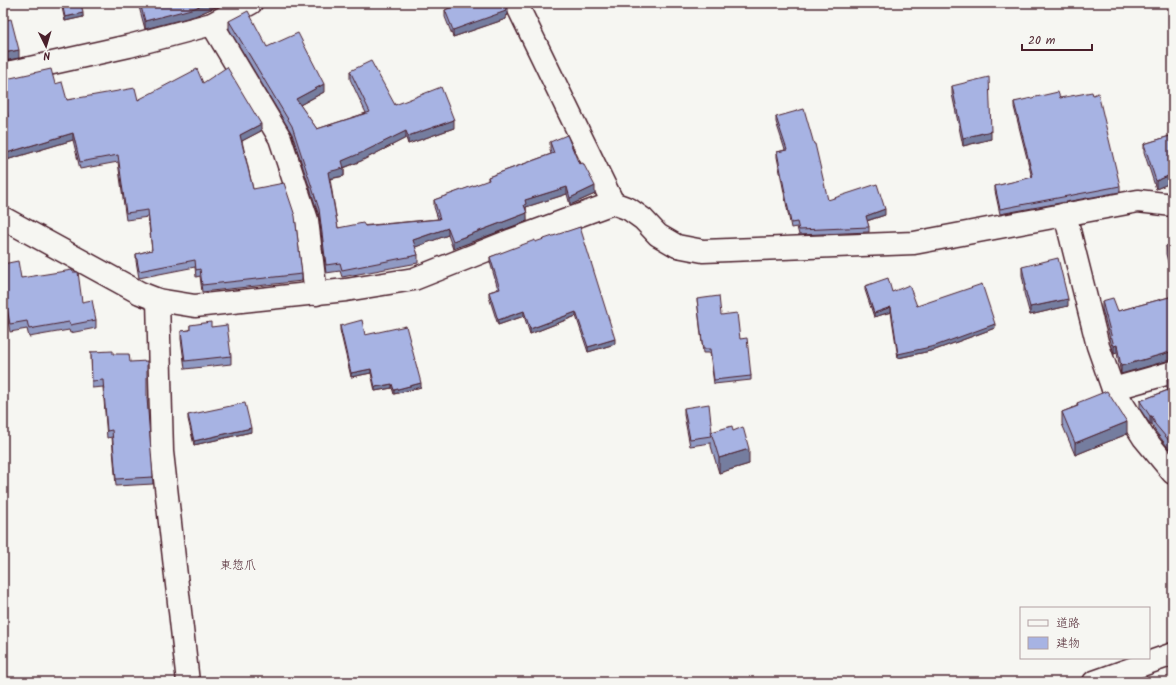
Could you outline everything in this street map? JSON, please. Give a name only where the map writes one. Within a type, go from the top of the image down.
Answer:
[{"type":"street","points":[[3,74],[129,46],[212,24],[251,3]]},
{"type":"street","points":[[516,3],[613,203]]},
{"type":"street","points":[[212,24],[280,138],[308,220],[316,294]]},
{"type":"street","points":[[3,218],[125,286],[158,300],[195,306],[316,294],[414,279],[512,240],[613,203],[629,208],[643,219],[658,235],[677,246],[703,251],[914,243],[1138,201],[1173,205]]},
{"type":"street","points":[[1065,214],[1098,346],[1113,389],[1144,438],[1173,473]]},
{"type":"street","points":[[158,300],[162,452],[188,682]]},
{"type":"street","points":[[1113,389],[1173,372]]},
{"type":"street","points":[[1094,682],[1173,654]]},
{"type":"building","points":[[62,3],[81,3],[83,13],[65,17]]},
{"type":"building","points":[[140,3],[206,3],[195,8],[145,21]]},
{"type":"building","points":[[455,3],[506,3],[508,8],[505,9],[506,11],[453,30],[445,10],[457,5]]},
{"type":"building","points":[[248,11],[267,47],[298,33],[324,84],[296,99],[317,129],[370,112],[350,71],[371,61],[395,105],[441,87],[454,120],[408,136],[406,131],[342,161],[344,168],[328,172],[338,228],[363,223],[365,226],[440,219],[434,200],[489,180],[488,177],[554,153],[550,142],[567,135],[579,164],[583,163],[595,186],[570,198],[567,187],[525,200],[526,204],[524,205],[527,213],[453,241],[448,228],[413,240],[418,255],[342,270],[340,263],[326,265],[319,209],[292,126],[229,21]]},
{"type":"building","points":[[11,19],[19,50],[3,53],[3,21]]},
{"type":"building","points":[[227,67],[261,124],[240,135],[253,189],[284,183],[295,216],[302,274],[202,285],[200,269],[196,270],[195,260],[139,271],[136,254],[152,250],[148,210],[126,213],[118,155],[80,162],[73,133],[3,154],[3,118],[8,117],[3,98],[3,79],[51,69],[55,84],[62,82],[67,100],[135,88],[138,100],[197,69],[203,83]]},
{"type":"building","points":[[989,77],[991,131],[963,138],[952,86]]},
{"type":"building","points":[[1058,92],[1060,98],[1092,92],[1093,95],[1098,93],[1120,186],[1000,209],[995,186],[1033,177],[1014,102]]},
{"type":"building","points":[[804,109],[815,144],[828,200],[877,184],[885,209],[866,216],[869,227],[799,230],[797,222],[791,223],[777,152],[787,150],[776,117]]},
{"type":"building","points":[[1173,135],[1173,180],[1170,181],[1168,176],[1156,181],[1144,144]]},
{"type":"building","points":[[580,227],[615,339],[588,347],[576,312],[530,329],[524,311],[498,320],[489,292],[500,289],[490,257],[535,240],[535,242]]},
{"type":"building","points":[[1173,244],[1173,276],[1166,246]]},
{"type":"building","points":[[1058,258],[1068,299],[1030,307],[1024,285],[1026,285],[1022,267]]},
{"type":"building","points":[[18,261],[21,278],[72,270],[73,272],[78,272],[82,302],[92,300],[96,320],[70,325],[69,322],[29,329],[27,321],[10,324],[3,284],[3,264]]},
{"type":"building","points":[[888,278],[892,292],[909,285],[917,306],[982,284],[995,324],[935,346],[898,354],[891,307],[874,313],[865,286]]},
{"type":"building","points":[[719,296],[721,315],[737,313],[740,339],[747,338],[751,376],[714,380],[710,349],[703,349],[697,299]]},
{"type":"building","points":[[1173,296],[1173,352],[1121,366],[1117,345],[1114,346],[1102,301],[1113,298],[1118,311]]},
{"type":"building","points":[[362,320],[365,335],[406,326],[421,383],[394,390],[392,384],[375,387],[371,369],[351,373],[340,326]]},
{"type":"building","points":[[211,322],[211,327],[227,325],[231,356],[185,361],[181,331],[190,330],[190,325]]},
{"type":"building","points":[[113,351],[113,354],[129,354],[130,362],[147,361],[147,398],[153,477],[116,479],[112,430],[107,431],[103,380],[92,381],[91,352]]},
{"type":"building","points":[[1173,376],[1173,443],[1171,443],[1155,424],[1152,416],[1150,416],[1140,401],[1171,389],[1167,379]]},
{"type":"building","points":[[1107,391],[1127,422],[1075,443],[1062,412],[1078,406],[1077,403]]},
{"type":"building","points":[[245,403],[251,428],[194,441],[188,415]]},
{"type":"building","points":[[709,404],[712,432],[711,436],[690,439],[684,408]]},
{"type":"building","points":[[732,426],[733,431],[743,427],[749,449],[719,458],[711,432]]},
{"type":"district","name":"東惣爪","points":[[238,565]]}]
